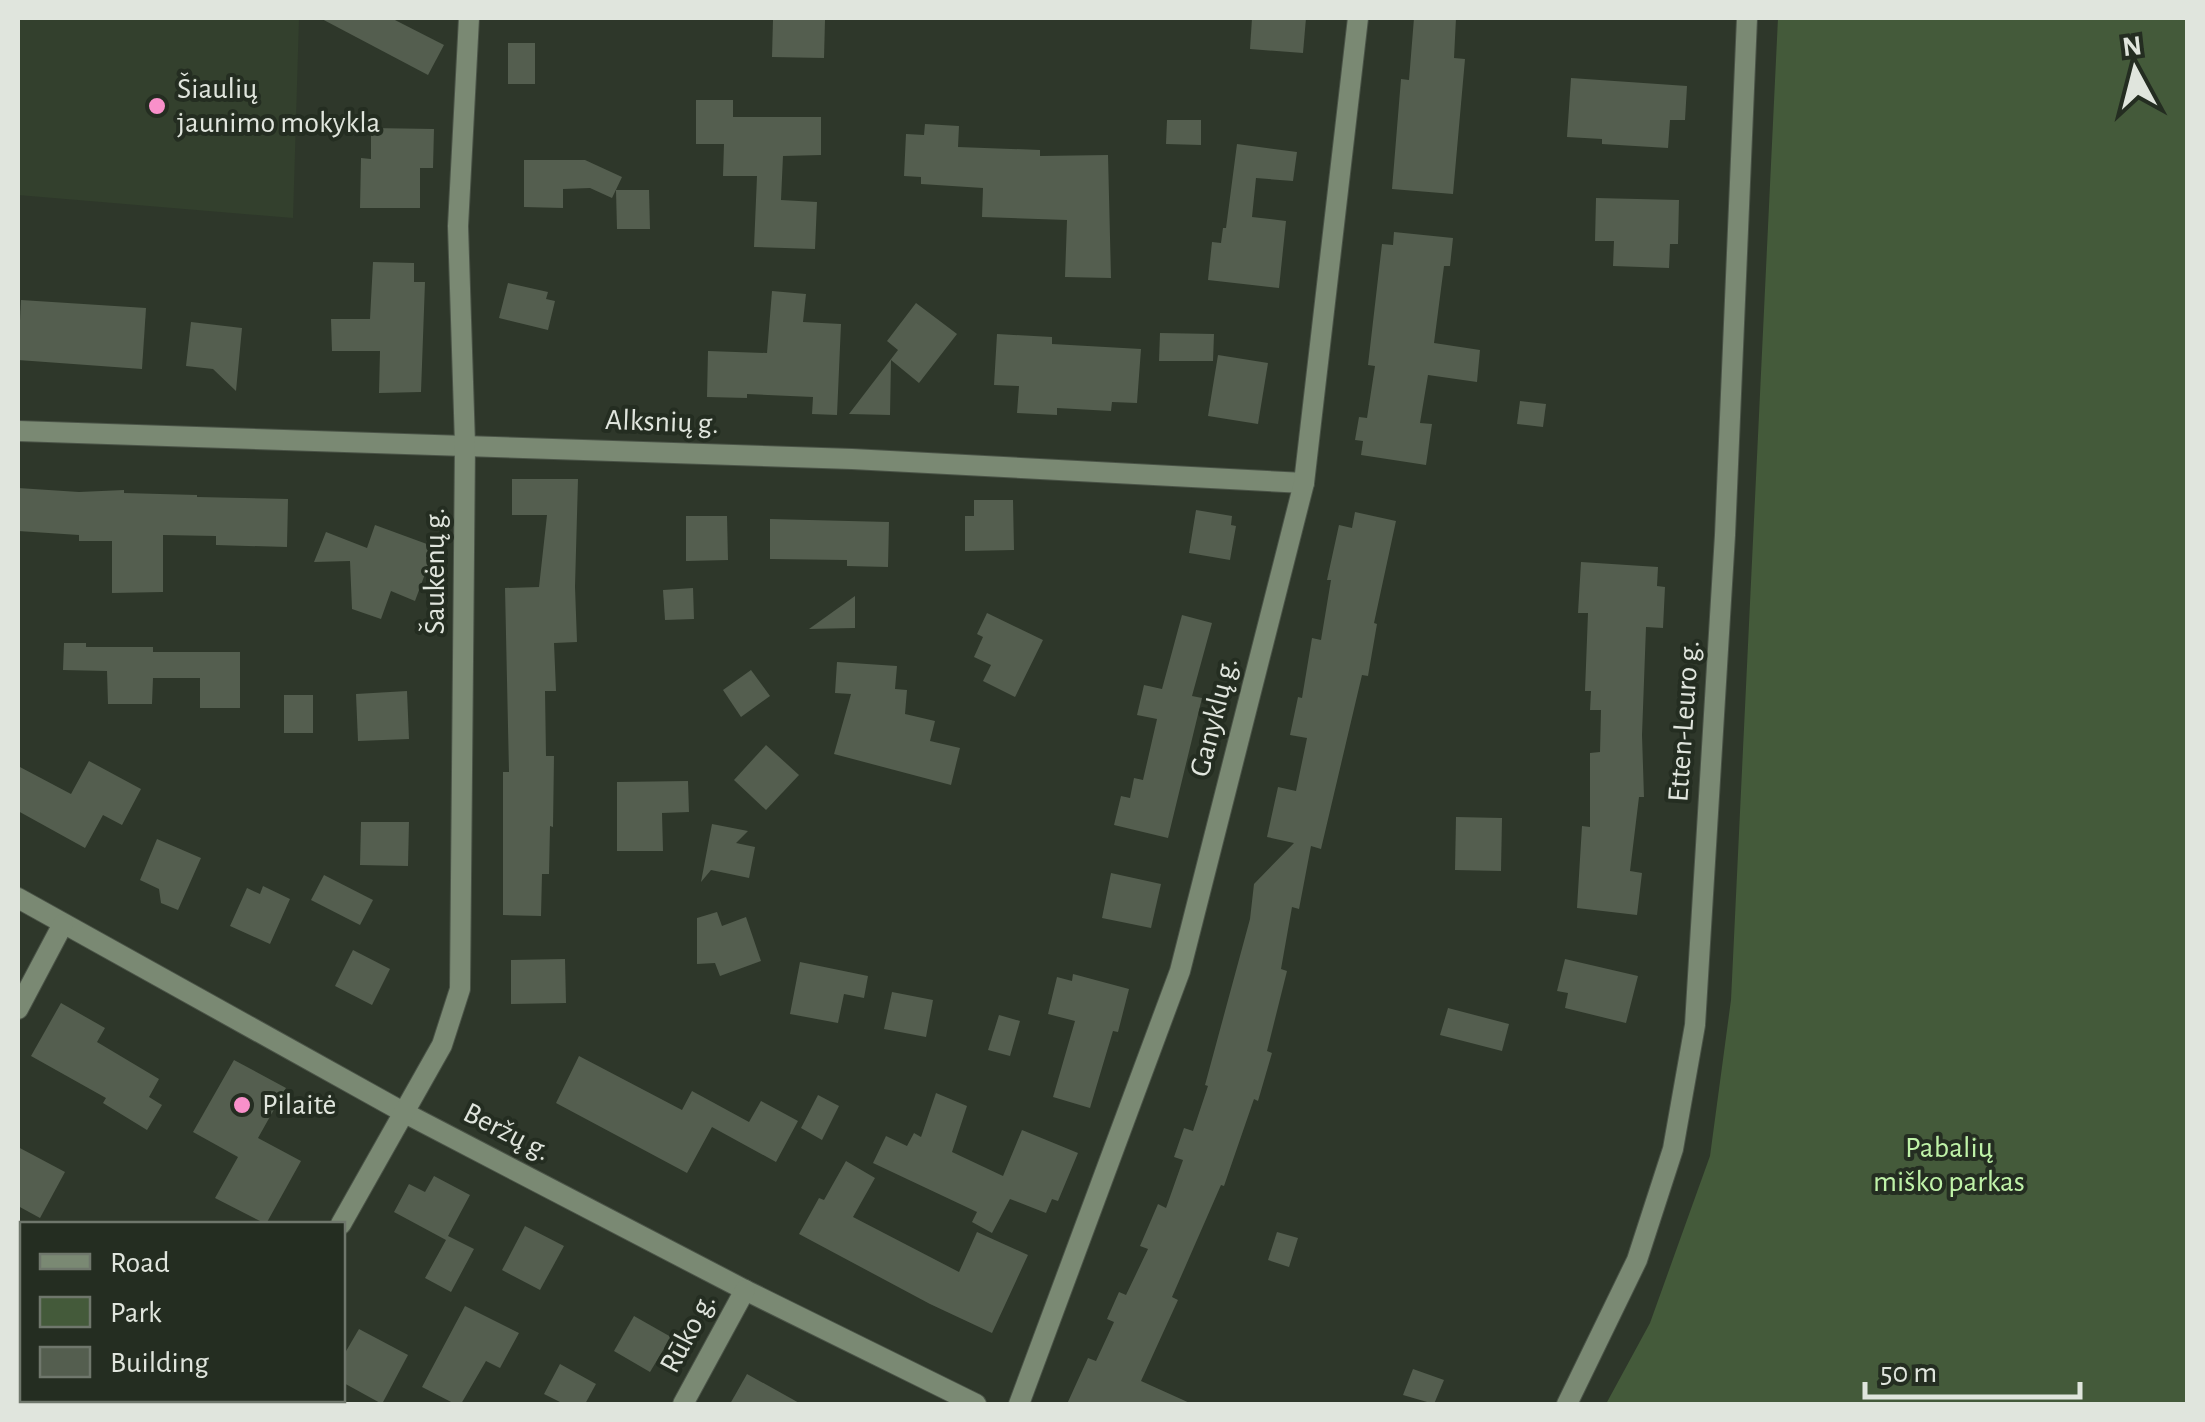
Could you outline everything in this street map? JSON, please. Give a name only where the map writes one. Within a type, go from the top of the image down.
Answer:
[{"type":"street","name":"Šaukėnų g.","points":[[342,1222],[442,1045],[460,989],[466,444],[458,226],[470,18]]},
{"type":"street","name":"Ganyklų g.","points":[[1019,1404],[1180,970],[1304,483],[1358,18]]},
{"type":"street","name":"Etten-Leuro g.","points":[[1567,1404],[1638,1260],[1674,1149],[1695,1025],[1725,535],[1748,18]]},
{"type":"street","name":"Alksnių g.","points":[[18,431],[466,444],[1304,483]]},
{"type":"street","name":"Beržų g.","points":[[18,898],[403,1112],[745,1290],[976,1404]]},
{"type":"street","points":[[18,1009],[63,924]]},
{"type":"street","name":"Rūko g.","points":[[683,1404],[745,1290]]},
{"type":"shaded area","name":"Šiaulių jaunimo mokykla","points":[[18,18],[299,18],[293,218],[18,195]]},
{"type":"green space","name":"Pabalių miško parkas","points":[[1778,18],[2187,18],[2187,1404],[1606,1404],[1650,1323],[1710,1156],[1731,1000]]},
{"type":"building","points":[[320,18],[391,18],[444,45],[428,75]]},
{"type":"building","points":[[1252,18],[1306,18],[1303,53],[1250,49]]},
{"type":"building","points":[[1414,18],[1456,18],[1454,58],[1465,59],[1453,194],[1392,189],[1401,79],[1409,80]]},
{"type":"building","points":[[773,20],[825,20],[824,58],[772,57]]},
{"type":"building","points":[[508,43],[535,43],[535,84],[508,84]]},
{"type":"building","points":[[1571,78],[1687,86],[1685,120],[1670,120],[1668,148],[1602,144],[1602,139],[1567,137]]},
{"type":"building","points":[[696,100],[733,100],[733,117],[821,117],[821,155],[783,156],[781,200],[817,202],[815,249],[754,247],[757,176],[723,176],[724,144],[696,144]]},
{"type":"building","points":[[1167,120],[1201,120],[1201,145],[1166,144]]},
{"type":"building","points":[[925,124],[959,126],[958,147],[1040,150],[1040,156],[1108,155],[1111,278],[1065,277],[1067,220],[982,217],[983,188],[921,184],[921,177],[904,176],[906,134],[924,135]]},
{"type":"building","points":[[371,128],[434,129],[433,168],[420,168],[420,208],[360,208],[361,158],[371,159]]},
{"type":"building","points":[[1237,144],[1297,152],[1293,181],[1256,178],[1252,217],[1286,221],[1279,288],[1208,280],[1212,242],[1221,243],[1226,228]]},
{"type":"building","points":[[524,160],[585,160],[622,177],[612,198],[590,188],[563,189],[563,208],[524,207]]},
{"type":"building","points":[[616,190],[649,190],[650,229],[617,229]]},
{"type":"building","points":[[1596,198],[1679,200],[1678,244],[1670,244],[1669,268],[1613,266],[1614,241],[1595,241]]},
{"type":"building","points":[[1394,232],[1453,238],[1450,266],[1444,266],[1434,343],[1480,350],[1477,382],[1428,375],[1420,423],[1432,424],[1426,465],[1361,455],[1363,441],[1355,440],[1359,417],[1367,418],[1375,366],[1368,365],[1382,244],[1393,245]]},
{"type":"building","points":[[373,262],[414,263],[414,282],[425,282],[421,392],[379,393],[380,351],[332,351],[331,319],[370,319]]},
{"type":"building","points":[[508,283],[548,292],[546,299],[555,301],[548,330],[499,318]]},
{"type":"building","points":[[772,291],[806,294],[803,322],[841,324],[837,415],[812,414],[813,397],[707,397],[708,351],[767,353]]},
{"type":"building","points":[[21,300],[146,308],[142,369],[18,360]]},
{"type":"building","points":[[916,303],[957,334],[919,383],[891,360],[890,415],[849,414],[898,350],[887,341]]},
{"type":"building","points":[[191,322],[242,328],[236,391],[213,369],[186,366]]},
{"type":"building","points":[[1160,333],[1214,334],[1213,361],[1159,361]]},
{"type":"building","points":[[997,334],[1052,337],[1052,344],[1141,349],[1137,403],[1112,402],[1111,411],[1057,408],[1057,415],[1017,413],[1019,386],[994,385]]},
{"type":"building","points":[[1218,355],[1268,363],[1258,424],[1208,416]]},
{"type":"building","points":[[1520,401],[1546,404],[1543,427],[1517,424]]},
{"type":"building","points":[[512,479],[578,479],[577,642],[554,643],[556,691],[545,691],[546,756],[554,756],[553,827],[550,826],[549,874],[542,874],[541,916],[503,915],[503,772],[509,772],[505,588],[539,587],[547,515],[512,515]]},
{"type":"building","points":[[18,488],[288,499],[287,547],[216,545],[216,536],[163,535],[163,592],[112,593],[112,541],[79,541],[79,535],[18,531]]},
{"type":"building","points":[[974,500],[1013,500],[1014,550],[965,551],[965,516],[974,516]]},
{"type":"building","points":[[1196,510],[1232,516],[1231,525],[1236,526],[1230,560],[1189,553]]},
{"type":"building","points":[[1355,512],[1396,521],[1374,623],[1377,624],[1368,676],[1362,675],[1321,849],[1311,846],[1299,909],[1292,907],[1281,969],[1287,971],[1267,1051],[1272,1053],[1258,1101],[1254,1099],[1224,1186],[1221,1185],[1172,1297],[1178,1300],[1141,1381],[1192,1404],[1067,1404],[1088,1358],[1096,1361],[1114,1322],[1107,1319],[1119,1292],[1126,1295],[1148,1249],[1140,1246],[1158,1204],[1166,1208],[1183,1160],[1174,1157],[1184,1128],[1193,1131],[1208,1086],[1205,1085],[1250,919],[1254,884],[1294,843],[1267,837],[1278,787],[1296,791],[1307,738],[1290,735],[1298,697],[1302,698],[1312,638],[1321,640],[1331,580],[1327,580],[1339,525],[1352,528]]},
{"type":"building","points":[[686,516],[727,516],[728,560],[686,561]]},
{"type":"building","points":[[770,519],[889,522],[888,567],[847,566],[847,560],[770,559]]},
{"type":"building","points":[[375,525],[435,547],[415,601],[391,591],[381,619],[352,609],[350,561],[314,562],[326,532],[367,548]]},
{"type":"building","points":[[1581,562],[1658,567],[1657,586],[1665,587],[1663,628],[1646,627],[1644,797],[1639,797],[1630,871],[1642,873],[1637,915],[1577,908],[1582,826],[1590,827],[1590,753],[1600,752],[1601,710],[1590,710],[1591,691],[1585,691],[1588,613],[1578,613]]},
{"type":"building","points":[[693,588],[694,619],[665,620],[663,590]]},
{"type":"building","points":[[855,596],[855,628],[809,629]]},
{"type":"building","points":[[987,613],[1043,640],[1015,697],[983,681],[991,665],[974,657],[983,637],[977,634]]},
{"type":"building","points":[[1182,615],[1212,623],[1192,696],[1202,698],[1168,838],[1114,825],[1121,796],[1130,798],[1134,778],[1143,780],[1157,719],[1137,715],[1144,685],[1162,689]]},
{"type":"building","points":[[64,643],[86,643],[86,647],[153,647],[153,652],[240,652],[240,708],[200,708],[200,678],[153,678],[152,704],[108,704],[107,671],[63,670]]},
{"type":"building","points":[[837,662],[897,666],[895,689],[907,690],[905,714],[935,721],[930,741],[960,748],[951,785],[834,754],[851,694],[835,693]]},
{"type":"building","points":[[751,670],[770,696],[741,717],[723,690]]},
{"type":"building","points":[[407,691],[409,739],[358,741],[356,694]]},
{"type":"building","points":[[284,695],[313,695],[313,733],[284,733]]},
{"type":"building","points":[[766,745],[799,775],[766,810],[734,780]]},
{"type":"building","points":[[89,761],[141,789],[122,825],[103,815],[85,848],[18,811],[18,766],[71,794]]},
{"type":"building","points":[[688,781],[689,812],[662,813],[663,851],[617,851],[617,782]]},
{"type":"building","points":[[1456,817],[1502,818],[1501,871],[1455,870]]},
{"type":"building","points":[[361,822],[409,822],[408,866],[360,865]]},
{"type":"building","points":[[712,824],[748,831],[736,843],[755,847],[749,878],[711,870],[701,882]]},
{"type":"building","points":[[157,839],[201,858],[178,910],[161,903],[159,889],[140,880]]},
{"type":"building","points":[[1111,873],[1161,884],[1151,928],[1102,918]]},
{"type":"building","points":[[324,875],[373,900],[360,925],[311,900]]},
{"type":"building","points":[[263,886],[290,899],[270,944],[230,926],[247,888],[260,894]]},
{"type":"building","points":[[717,912],[722,926],[746,917],[761,961],[720,976],[715,963],[697,964],[697,918]]},
{"type":"building","points":[[353,950],[390,969],[372,1005],[335,986]]},
{"type":"building","points":[[565,959],[566,1003],[511,1004],[511,960]]},
{"type":"building","points":[[1565,959],[1638,976],[1626,1023],[1565,1008],[1568,993],[1557,991]]},
{"type":"building","points":[[800,962],[868,976],[864,998],[844,994],[838,1023],[790,1014]]},
{"type":"building","points":[[1073,974],[1129,989],[1090,1108],[1053,1097],[1075,1021],[1048,1014],[1057,977],[1072,981]]},
{"type":"building","points":[[892,992],[933,1000],[926,1037],[884,1029]]},
{"type":"building","points":[[61,1003],[105,1028],[97,1042],[159,1079],[149,1097],[162,1105],[147,1130],[103,1103],[106,1098],[31,1056]]},
{"type":"building","points":[[1448,1008],[1509,1024],[1502,1051],[1440,1035]]},
{"type":"building","points":[[999,1015],[1020,1021],[1010,1056],[988,1050]]},
{"type":"building","points":[[579,1056],[682,1110],[692,1091],[749,1122],[761,1101],[798,1121],[776,1162],[712,1127],[687,1173],[556,1103]]},
{"type":"building","points":[[234,1060],[286,1088],[258,1138],[301,1161],[267,1222],[215,1198],[238,1157],[193,1132]]},
{"type":"building","points":[[936,1093],[967,1106],[952,1152],[1003,1176],[1022,1130],[1078,1153],[1058,1201],[1052,1199],[1046,1213],[1010,1199],[992,1233],[972,1222],[977,1212],[873,1163],[886,1136],[907,1146],[914,1133],[921,1137]]},
{"type":"building","points":[[818,1095],[839,1106],[822,1140],[801,1128]]},
{"type":"building","points":[[18,1147],[65,1172],[40,1218],[18,1206]]},
{"type":"building","points":[[846,1161],[875,1178],[853,1217],[959,1272],[977,1232],[1028,1255],[992,1333],[799,1234]]},
{"type":"building","points":[[434,1176],[470,1195],[448,1236],[474,1249],[451,1292],[425,1278],[446,1240],[394,1212],[409,1184],[425,1192]]},
{"type":"building","points":[[525,1226],[564,1246],[540,1290],[502,1270]]},
{"type":"building","points":[[1277,1232],[1298,1238],[1289,1267],[1268,1260]]},
{"type":"building","points":[[465,1306],[519,1333],[500,1368],[486,1361],[461,1404],[455,1404],[422,1387]]},
{"type":"building","points":[[634,1316],[671,1337],[650,1372],[614,1351]]},
{"type":"building","points":[[359,1329],[408,1355],[382,1404],[345,1384],[345,1353]]},
{"type":"building","points":[[560,1364],[596,1384],[585,1404],[564,1404],[544,1394]]},
{"type":"building","points":[[1413,1369],[1444,1380],[1434,1404],[1403,1395]]},
{"type":"building","points":[[747,1374],[801,1404],[730,1404]]},
{"type":"place","name":"Šiaulių jaunimo mokykla","points":[[157,106]]},
{"type":"place","name":"Pilaitė","points":[[242,1105]]}]
